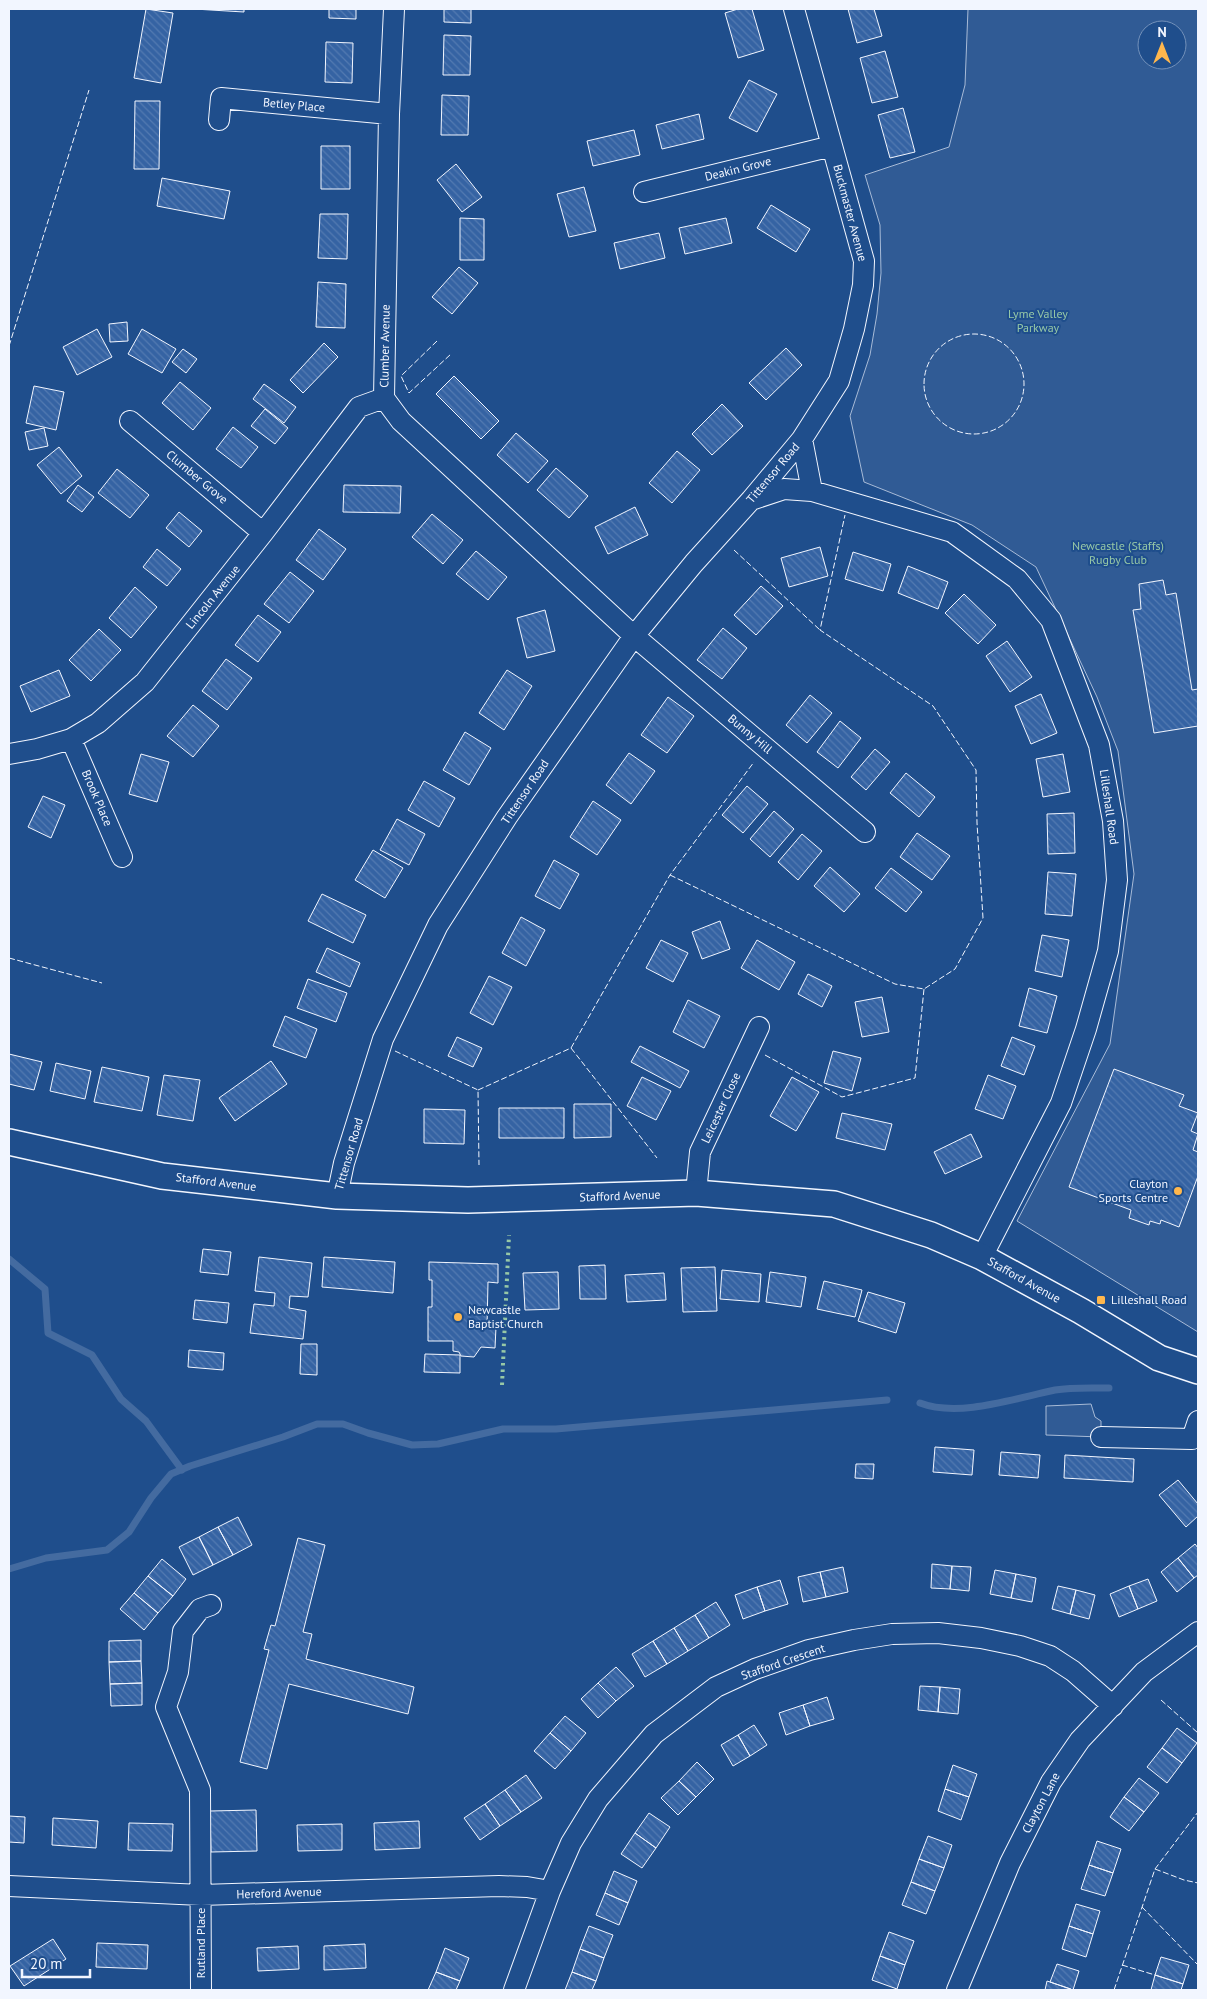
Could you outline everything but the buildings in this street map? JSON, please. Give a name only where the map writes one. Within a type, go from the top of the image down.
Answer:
[{"type":"street","name":"Clumber Avenue","points":[[394,9],[389,114],[384,398],[401,422],[634,636]]},
{"type":"street","name":"Buckmaster Avenue","points":[[794,9],[864,261],[863,285],[854,329],[839,381],[802,439]]},
{"type":"street","name":"Betley Place","points":[[219,120],[220,98],[389,114]]},
{"type":"street","name":"Deakin Grove","points":[[644,192],[832,146]]},
{"type":"street","name":"Lincoln Avenue","points":[[9,754],[37,749],[71,739],[98,723],[145,682],[264,533],[358,407],[384,398]]},
{"type":"street","name":"Clumber Grove","points":[[130,421],[264,533]]},
{"type":"street","points":[[802,439],[812,491]]},
{"type":"street","name":"Tittensor Road","points":[[337,1196],[344,1163],[383,1039],[438,925],[507,817],[634,636],[694,563],[751,500],[802,439]]},
{"type":"street","name":"Lilleshall Road","points":[[751,500],[784,488],[812,491],[952,532],[1018,579],[1051,620],[1100,745],[1113,821],[1117,880],[1108,950],[1086,1029],[1061,1103],[982,1257]]},
{"type":"street","name":"Bunny Hill","points":[[634,636],[865,832]]},
{"type":"street","name":"Brook Place","points":[[71,739],[122,857]]},
{"type":"street","name":"Leicester Close","points":[[696,1193],[700,1152],[759,1027]]},
{"type":"street","name":"Stafford Avenue","points":[[9,1142],[162,1176],[337,1196],[468,1200],[696,1193],[834,1204],[931,1235],[982,1257],[1081,1311],[1159,1358],[1198,1370]]},
{"type":"street","points":[[1101,1437],[1196,1436]]},
{"type":"street","name":"Rutland Place","points":[[201,1990],[200,1790],[166,1707],[178,1672],[183,1632],[200,1610],[211,1605]]},
{"type":"street","name":"Clayton Lane","points":[[957,1990],[1010,1863],[1051,1782],[1080,1740],[1144,1672],[1198,1632]]},
{"type":"street","name":"Stafford Crescent","points":[[514,1990],[550,1891],[570,1843],[598,1799],[654,1734],[716,1688],[755,1669],[809,1650],[854,1640],[892,1634],[938,1633],[981,1638],[1020,1646],[1050,1656],[1074,1671],[1113,1706]]},
{"type":"street","name":"Hereford Avenue","points":[[9,1886],[201,1895],[499,1886],[527,1887],[550,1891]]},
{"type":"shaded area","points":[[968,9],[1198,9],[1198,1332],[1017,1221],[1110,1044],[1134,874],[1118,751],[1097,697],[1036,567],[972,525],[864,482],[850,416],[870,355],[881,273],[880,225],[865,175],[949,147],[965,85]]},
{"type":"shaded area","points":[[1091,1404],[1095,1417],[1101,1421],[1101,1437],[1046,1435],[1046,1406]]},
{"type":"waterway","points":[[9,1259],[45,1289],[48,1333],[92,1355],[121,1399],[146,1421],[182,1470]]},
{"type":"waterway","points":[[920,1403],[935,1407],[970,1408],[1055,1390],[1109,1388]]},
{"type":"waterway","points":[[9,1569],[46,1558],[107,1550],[129,1532],[151,1498],[171,1474],[317,1424],[343,1424],[412,1445],[438,1444],[503,1429],[556,1429],[887,1400]]},
{"type":"hedge","points":[[502,1385],[509,1235]]},
{"type":"fence","points":[[9,346],[89,90]]},
{"type":"fence","points":[[974,334],[993,338],[1009,349],[1020,365],[1024,384],[1020,403],[1009,419],[993,430],[974,434],[955,430],[939,419],[928,403],[924,384],[928,365],[939,349],[955,338],[974,334]]},
{"type":"fence","points":[[437,341],[401,376],[409,393],[451,354]]},
{"type":"fence","points":[[670,875],[895,984],[924,989],[955,969],[983,918],[977,823],[976,770],[933,706],[820,630],[845,515]]},
{"type":"fence","points":[[734,550],[820,630]]},
{"type":"fence","points":[[571,1048],[670,875],[754,762]]},
{"type":"fence","points":[[9,958],[102,983]]},
{"type":"fence","points":[[765,1055],[842,1097],[915,1078],[924,989]]},
{"type":"fence","points":[[478,1090],[571,1048],[657,1158]]},
{"type":"fence","points":[[395,1051],[478,1090],[479,1165]]},
{"type":"fence","points":[[1161,1700],[1198,1733]]},
{"type":"fence","points":[[1114,1990],[1155,1869],[1198,1812]]},
{"type":"fence","points":[[1155,1869],[1198,1883]]},
{"type":"fence","points":[[1142,1907],[1198,1965]]},
{"type":"fence","points":[[1122,1965],[1155,1975]]},
{"type":"place","name":"Clayton Sports Centre","points":[[1178,1191]]},
{"type":"place","name":"Lilleshall Road","points":[[1101,1300]]},
{"type":"place","name":"Newcastle Baptist Church","points":[[458,1317]]},
{"type":"park label","name":"Lyme Valley Parkway","points":[[1038,321]]},
{"type":"park label","name":"Newcastle (Staffs) Rugby Club","points":[[1118,553]]}]
